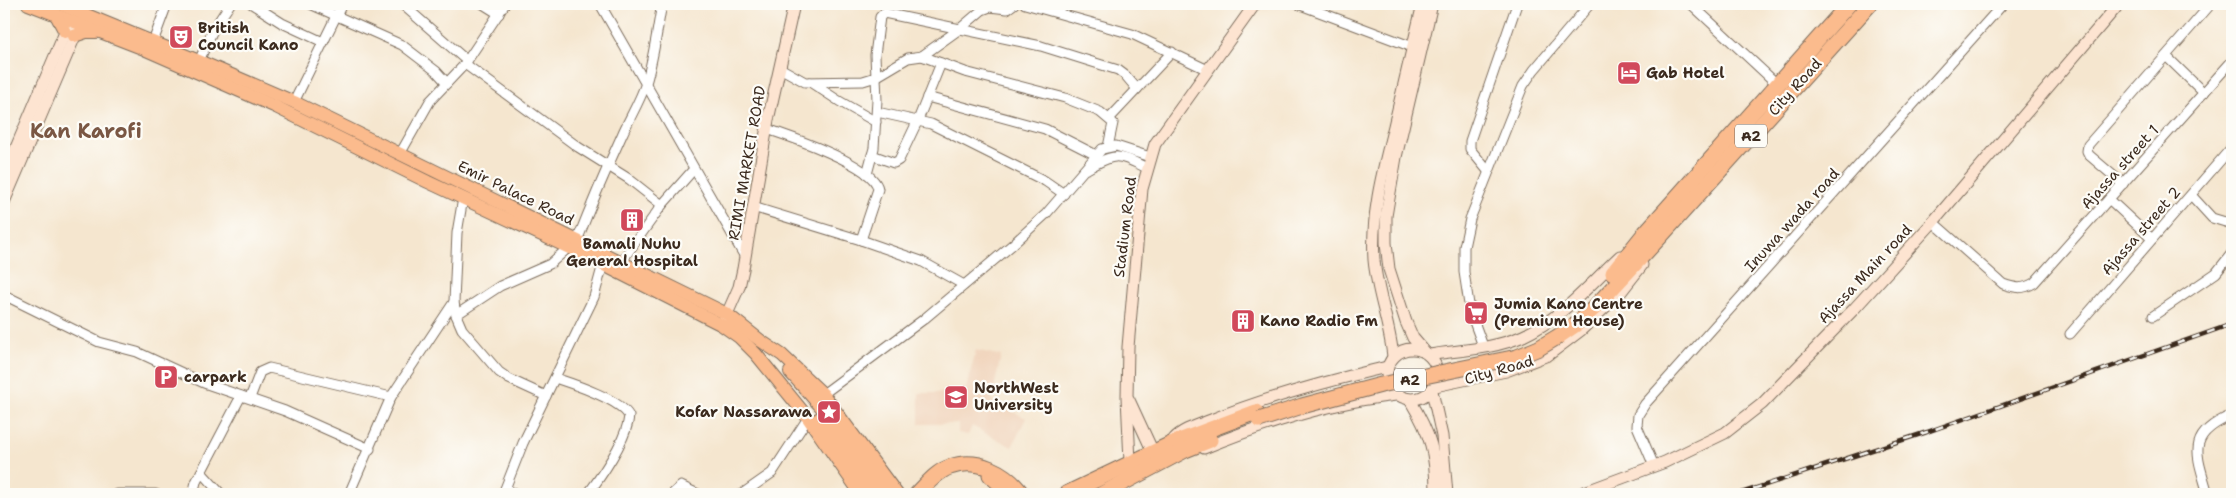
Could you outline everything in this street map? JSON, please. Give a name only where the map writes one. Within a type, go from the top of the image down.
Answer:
[{"type":"highway","name":"City Road","points":[[1628,263],[1645,233],[1849,4]]},
{"type":"highway","name":"City Road","points":[[1628,263],[1660,238],[1870,4]]},
{"type":"highway","name":"A2","points":[[1102,494],[1176,448],[1257,416],[1381,385],[1518,357],[1557,333],[1578,323],[1594,308],[1628,263]]},
{"type":"highway","name":"A2","points":[[1066,494],[1152,452],[1176,448]]},
{"type":"highway","points":[[917,494],[939,473],[949,467],[973,464],[999,472],[1022,494]]},
{"type":"highway","points":[[928,494],[942,481],[957,473],[982,472],[996,479],[1006,494]]},
{"type":"main road","name":"Emir Palace Road","points":[[28,4],[58,9],[75,23],[294,102],[400,154],[573,244],[603,264],[725,319],[808,418],[860,494]]},
{"type":"main road","name":"RIMI MARKET ROAD","points":[[725,319],[739,287],[767,129],[794,4]]},
{"type":"main road","name":"Stadium Road","points":[[1130,462],[1127,397],[1129,330],[1141,199],[1149,162],[1162,134],[1255,4]]},
{"type":"main road","points":[[1423,4],[1417,48],[1390,186],[1386,216],[1386,243],[1389,269],[1413,338],[1427,354],[1437,370],[1433,388],[1442,436],[1447,494]]},
{"type":"main road","points":[[1393,357],[1391,339],[1377,283],[1374,260],[1374,231],[1380,185],[1417,48],[1432,4]]},
{"type":"main road","name":"Ajassa Main road","points":[[1579,494],[1654,466],[1725,433],[1762,404],[1854,310],[1933,222],[2119,4]]},
{"type":"main road","points":[[58,9],[75,23]]},
{"type":"main road","name":"Emir Palace Road","points":[[75,23],[153,42],[199,61],[231,80],[463,198],[621,262],[725,319],[782,355],[823,394],[897,494]]},
{"type":"main road","points":[[4,176],[75,23]]},
{"type":"main road","points":[[4,202],[75,23]]},
{"type":"main road","name":"City Road","points":[[1427,354],[1483,346],[1522,336],[1550,321],[1566,309],[1645,233]]},
{"type":"main road","name":"City Road","points":[[1433,388],[1506,371],[1548,354],[1581,330],[1620,293],[1660,238]]},
{"type":"main road","points":[[761,341],[823,409],[879,493]]},
{"type":"main road","points":[[1427,354],[1412,348],[1393,357],[1387,368],[1388,382],[1396,395],[1410,400],[1426,396],[1433,388]]},
{"type":"main road","points":[[756,354],[798,394],[879,493]]},
{"type":"main road","name":"A2","points":[[1387,368],[1286,393],[1242,408],[1179,434],[1176,448],[1194,452],[1286,418],[1374,397],[1396,395]]},
{"type":"main road","name":"Stadium Road","points":[[1127,397],[1152,452]]},
{"type":"main road","points":[[1410,400],[1428,431],[1433,450],[1436,494]]},
{"type":"street","points":[[153,42],[168,4]]},
{"type":"street","points":[[199,61],[213,30],[230,4]]},
{"type":"street","points":[[254,4],[282,23],[323,42]]},
{"type":"street","points":[[310,4],[335,17],[402,45],[436,71],[447,83]]},
{"type":"street","points":[[294,102],[342,4]]},
{"type":"street","points":[[483,4],[499,14]]},
{"type":"street","points":[[400,154],[430,101],[466,62],[504,4]]},
{"type":"street","points":[[600,4],[745,257]]},
{"type":"street","points":[[456,315],[500,286],[550,264],[573,244],[626,126],[637,108],[653,57],[662,4]]},
{"type":"street","points":[[780,68],[799,80],[810,82],[863,81],[876,77],[908,58],[922,56],[987,8],[1014,4]]},
{"type":"street","points":[[1025,4],[1044,5],[1132,34],[1208,70]]},
{"type":"street","points":[[1298,4],[1417,48]]},
{"type":"street","points":[[1488,171],[1470,149],[1470,141],[1517,4]]},
{"type":"street","points":[[1483,346],[1470,311],[1464,272],[1464,247],[1470,218],[1523,86],[1534,70],[1590,4]]},
{"type":"street","points":[[1691,4],[1778,84]]},
{"type":"street","name":"Inuwa wada road","points":[[1654,466],[1637,426],[1638,415],[1645,404],[2003,4]]},
{"type":"street","points":[[2123,184],[2089,155],[2086,148],[2211,4]]},
{"type":"street","points":[[408,5],[466,62],[578,147],[608,165],[662,204]]},
{"type":"street","points":[[867,174],[872,156],[876,122],[875,55],[880,17],[884,13],[1041,46],[1106,66],[1126,76],[1137,89]]},
{"type":"street","points":[[1109,119],[1172,52]]},
{"type":"street","points":[[922,56],[965,72],[1064,98],[1100,112],[1113,123],[1108,147]]},
{"type":"street","points":[[2166,56],[2204,93]]},
{"type":"street","name":"Ajassa street 1","points":[[1933,222],[2003,284],[2016,288],[2025,288],[2034,283],[2232,61]]},
{"type":"street","points":[[872,156],[896,162],[918,120],[941,63]]},
{"type":"street","points":[[810,82],[876,122]]},
{"type":"street","points":[[927,97],[1045,129],[1096,155]]},
{"type":"street","points":[[876,112],[918,120],[961,138],[1045,181],[1064,194]]},
{"type":"street","points":[[767,129],[825,149],[867,174],[877,183],[878,189],[861,240]]},
{"type":"street","points":[[823,394],[924,319],[1046,214],[1096,155],[1108,147],[1116,146],[1149,162]]},
{"type":"street","name":"Ajassa street 2","points":[[2070,334],[2232,147]]},
{"type":"street","points":[[1082,172],[1103,159],[1118,156],[1149,162]]},
{"type":"street","points":[[621,262],[662,204],[694,169]]},
{"type":"street","points":[[2191,195],[2212,218],[2232,224]]},
{"type":"street","points":[[463,198],[457,233],[454,302],[456,315],[462,329],[499,372],[509,379],[546,396]]},
{"type":"street","points":[[2109,199],[2152,239]]},
{"type":"street","points":[[753,207],[861,240],[920,261],[964,285]]},
{"type":"street","points":[[2153,316],[2216,273],[2232,253]]},
{"type":"street","points":[[517,494],[504,492],[523,442],[594,297],[603,264]]},
{"type":"street","points":[[4,296],[99,342],[137,352],[204,382],[285,410],[370,449]]},
{"type":"street","points":[[349,494],[370,449],[391,396],[454,302]]},
{"type":"street","points":[[250,398],[260,372],[269,368],[391,396]]},
{"type":"street","points":[[556,378],[597,393],[624,410],[629,416],[622,437],[609,463],[588,494]]},
{"type":"street","points":[[193,494],[201,472],[241,396]]},
{"type":"street","points":[[2208,494],[2197,446],[2203,432],[2214,423],[2232,415]]},
{"type":"street","points":[[742,494],[772,473],[808,418]]},
{"type":"street","points":[[201,472],[222,494]]},
{"type":"street","points":[[672,494],[681,486],[698,494]]},
{"type":"street","points":[[117,494],[156,494]]},
{"type":"shaded area","name":"NorthWest University","points":[[976,350],[1001,356],[991,401],[1026,418],[1012,447],[972,426],[968,435],[958,433],[958,424],[919,424],[919,393],[965,393]]},
{"type":"railway","points":[[1738,494],[1927,432],[2232,324]]},
{"type":"place","name":"British Council Kano","points":[[181,37]]},
{"type":"place","name":"Gab Hotel","points":[[1629,73]]},
{"type":"place","name":"Bamali Nuhu General Hospital","points":[[632,220]]},
{"type":"place","name":"Jumia Kano Centre (Premium House)","points":[[1476,313]]},
{"type":"place","name":"Kano Radio Fm","points":[[1243,321]]},
{"type":"place","name":"carpark","points":[[166,377]]},
{"type":"place","name":"NorthWest University","points":[[956,397]]},
{"type":"place","name":"Kofar Nassarawa","points":[[829,412]]},
{"type":"district","name":"Kan Karofi","points":[[86,131]]}]
